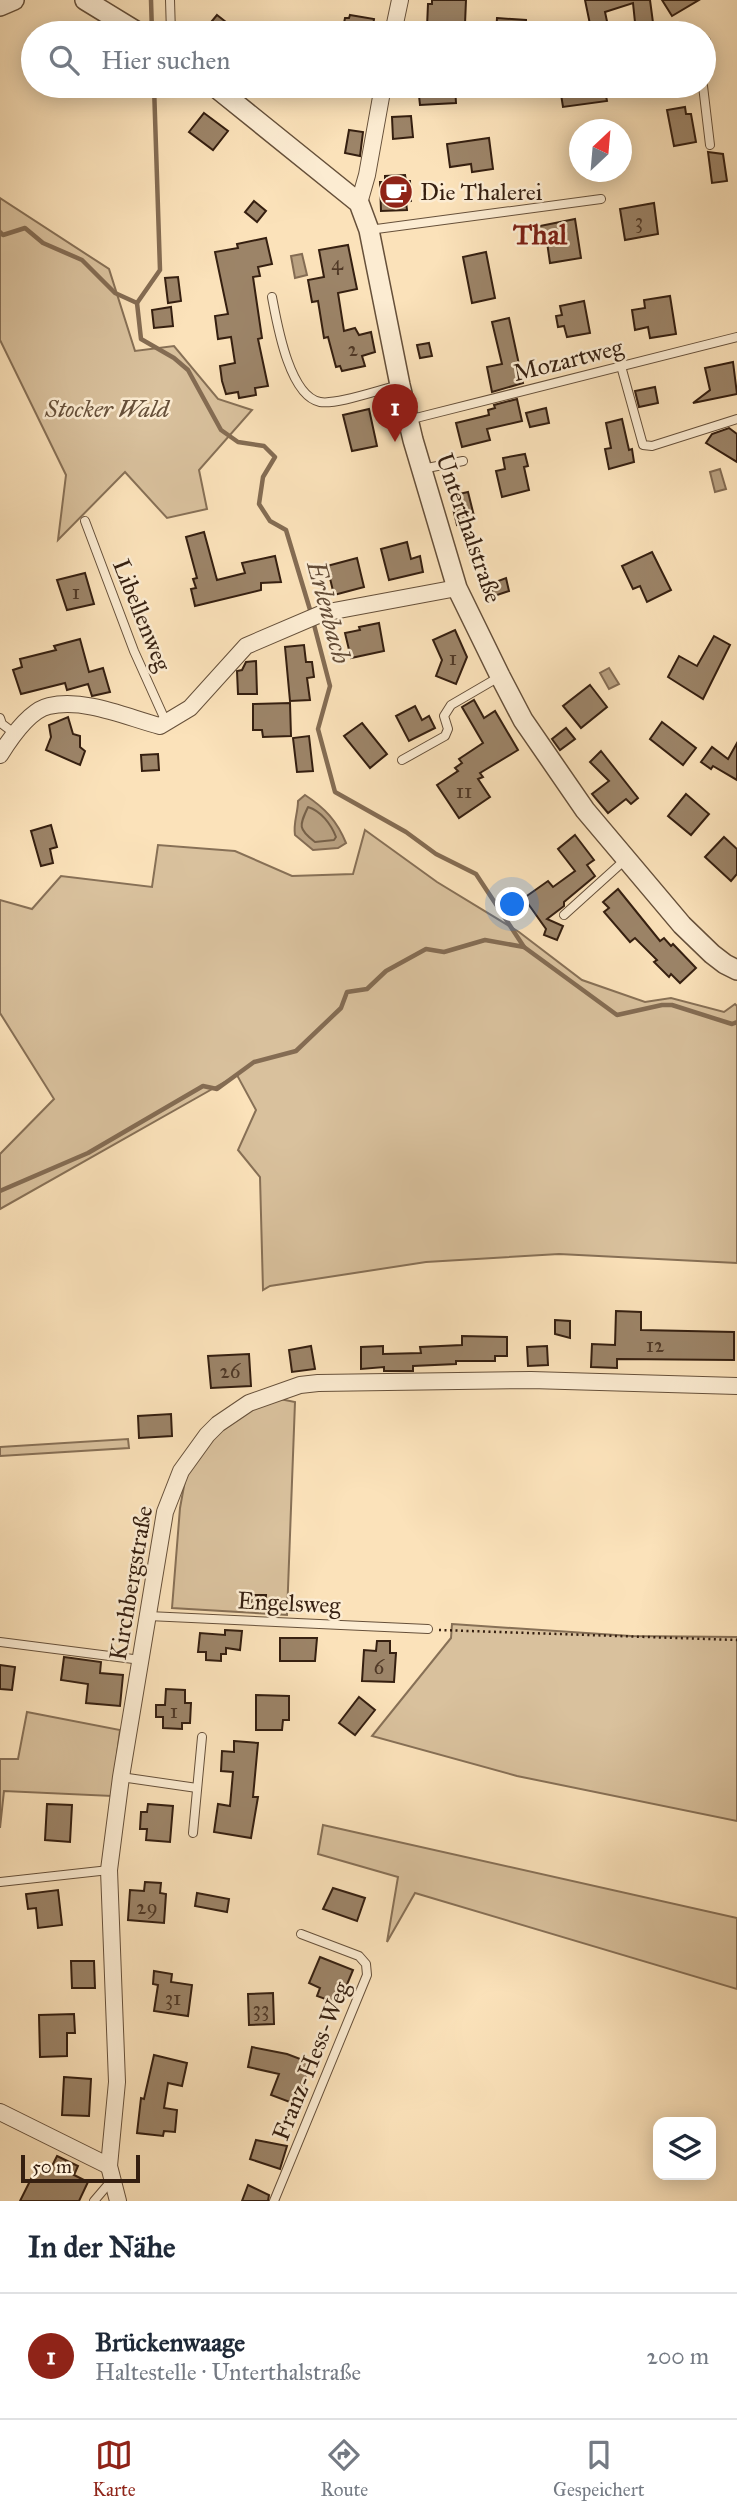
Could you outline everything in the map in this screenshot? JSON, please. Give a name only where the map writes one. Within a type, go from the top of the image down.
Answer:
[{"type":"street","points":[[0,6],[14,0]]},
{"type":"street","points":[[85,0],[119,21]]},
{"type":"street","points":[[396,21],[400,0]]},
{"type":"street","points":[[229,98],[359,202],[367,176],[381,98]]},
{"type":"street","name":"Unterthalstraße","points":[[359,202],[369,230],[408,420],[457,587],[500,676],[523,720],[585,810],[682,925],[712,954],[737,972]]},
{"type":"street","points":[[0,755],[14,733],[47,706],[84,705],[160,726],[190,708],[246,646],[323,613],[457,587]]},
{"type":"street","points":[[737,972],[737,985]]},
{"type":"street","name":"Kirchbergstraße","points":[[111,2173],[117,2082],[109,1870],[121,1777],[162,1528],[174,1483],[207,1435],[231,1413],[249,1403],[300,1385],[338,1382],[531,1380],[737,1386]]},
{"type":"street","points":[[0,2112],[111,2173],[118,2201]]},
{"type":"lane","points":[[170,0],[171,21]]},
{"type":"lane","points":[[704,98],[710,145]]},
{"type":"lane","points":[[369,230],[601,200]]},
{"type":"lane","points":[[272,297],[281,347],[302,390],[310,399],[329,402],[400,385]]},
{"type":"lane","name":"Mozartweg","points":[[408,420],[737,337]]},
{"type":"lane","points":[[621,366],[643,445],[652,446],[737,419]]},
{"type":"lane","points":[[422,469],[463,461]]},
{"type":"lane","name":"Libellenweg","points":[[85,521],[134,651],[166,723]]},
{"type":"lane","points":[[402,761],[445,736],[448,729],[444,716],[448,707],[500,676]]},
{"type":"lane","points":[[0,718],[2,724],[14,733]]},
{"type":"lane","points":[[564,915],[626,859]]},
{"type":"lane","name":"Engelsweg","points":[[148,1616],[428,1629]]},
{"type":"lane","points":[[0,1642],[141,1660]]},
{"type":"lane","points":[[193,1833],[202,1737]]},
{"type":"lane","points":[[121,1777],[197,1788]]},
{"type":"lane","points":[[0,1882],[109,1870]]},
{"type":"lane","name":"Franz-Hess-Weg","points":[[274,2201],[367,1975],[366,1964],[359,1956],[301,1934]]},
{"type":"lane","points":[[94,2201],[111,2173]]},
{"type":"path","points":[[428,1629],[737,1640]]},
{"type":"green space","name":"Stocker Wald","points":[[0,198],[109,269],[135,351],[174,346],[218,399],[252,410],[199,470],[207,509],[167,518],[125,472],[58,540],[66,475],[0,340]]},
{"type":"green space","points":[[365,830],[437,882],[519,932],[582,980],[645,1002],[671,998],[724,1012],[735,1004],[737,1006],[737,1263],[559,1254],[426,1262],[270,1286],[263,1290],[260,1177],[238,1150],[256,1110],[237,1075],[0,1209],[0,1154],[54,1099],[0,1013],[0,900],[32,909],[61,876],[152,887],[158,845],[235,851],[292,876],[353,874]]},
{"type":"green space","points":[[280,1399],[295,1402],[287,1615],[172,1608],[180,1508],[186,1475],[204,1442],[242,1412]]},
{"type":"green space","points":[[128,1439],[129,1448],[0,1456],[0,1447]]},
{"type":"green space","points":[[452,1624],[631,1636],[737,1637],[737,1821],[517,1776],[372,1736],[451,1638]]},
{"type":"green space","points":[[27,1712],[120,1730],[112,1796],[4,1791],[0,1828],[0,1759],[18,1759]]},
{"type":"green space","points":[[323,1825],[737,1918],[737,1989],[415,1893],[387,1942],[398,1877],[318,1854]]},
{"type":"water","points":[[302,254],[307,275],[295,278],[291,256]]},
{"type":"water","points":[[720,469],[726,489],[715,492],[710,472]]},
{"type":"water","points":[[609,668],[619,684],[609,689],[600,673]]},
{"type":"water","points":[[305,795],[330,816],[346,843],[338,848],[313,850],[295,835],[298,801]]},
{"type":"building","points":[[432,0],[466,0],[465,21],[427,21],[428,4],[432,4]]},
{"type":"building","points":[[585,0],[650,0],[653,21],[635,21],[633,3],[605,12],[607,21],[589,21]]},
{"type":"building","points":[[662,0],[699,0],[672,16]]},
{"type":"building","points":[[217,15],[225,21],[212,21]]},
{"type":"building","points":[[350,15],[374,19],[344,21],[345,18]]},
{"type":"building","points":[[497,18],[526,20],[526,21],[497,21]]},
{"type":"building","points":[[419,98],[456,98],[456,103],[420,105]]},
{"type":"building","points":[[562,98],[606,98],[607,101],[563,107]]},
{"type":"building","points":[[685,107],[686,114],[691,114],[696,142],[674,146],[667,110]]},
{"type":"building","points":[[204,113],[228,131],[213,150],[189,132]]},
{"type":"building","points":[[411,116],[413,137],[393,139],[392,117]]},
{"type":"building","points":[[349,130],[363,132],[360,156],[345,153]]},
{"type":"building","points":[[489,138],[493,169],[472,172],[471,164],[450,167],[447,144]]},
{"type":"building","points":[[708,152],[723,154],[727,181],[712,183]]},
{"type":"building","name":"Die Thalerei","points":[[405,175],[406,181],[410,181],[411,201],[406,202],[407,210],[381,211],[380,182],[385,182],[385,176]]},
{"type":"building","points":[[254,201],[266,211],[257,222],[245,212]]},
{"type":"building","points":[[654,203],[658,234],[625,240],[620,209]]},
{"type":"building","points":[[575,219],[581,258],[550,263],[547,242],[538,243],[535,227]]},
{"type":"building","points":[[266,238],[272,264],[258,267],[260,276],[253,277],[262,338],[258,339],[268,386],[255,388],[256,395],[239,398],[238,392],[226,394],[222,381],[220,366],[235,363],[231,337],[218,339],[215,316],[228,314],[215,252],[238,248],[237,244]]},
{"type":"building","points":[[348,245],[357,289],[338,293],[344,331],[355,328],[359,335],[371,332],[375,352],[362,356],[365,366],[342,371],[340,366],[336,367],[328,337],[324,338],[318,301],[312,302],[308,280],[324,277],[319,250]]},
{"type":"building","points":[[486,252],[495,298],[472,303],[463,257]]},
{"type":"building","points":[[178,277],[181,301],[168,303],[165,278]]},
{"type":"building","points":[[670,296],[676,334],[650,338],[648,327],[635,330],[632,310],[645,308],[644,300]]},
{"type":"building","points":[[584,301],[590,333],[567,337],[564,326],[558,327],[556,316],[562,315],[560,306]]},
{"type":"building","points":[[171,307],[173,326],[154,328],[152,310]]},
{"type":"building","points":[[509,318],[523,383],[492,392],[487,367],[502,364],[492,322]]},
{"type":"building","points":[[429,343],[432,356],[420,358],[417,345]]},
{"type":"building","points":[[733,362],[737,394],[693,403],[710,390],[705,368]]},
{"type":"building","points":[[655,387],[658,403],[639,407],[635,391]]},
{"type":"building","points":[[517,399],[522,421],[487,429],[490,440],[462,447],[456,423],[489,415],[488,410],[495,408],[494,405]]},
{"type":"building","points":[[546,408],[549,423],[530,427],[526,413]]},
{"type":"building","points":[[369,409],[377,446],[352,451],[343,415]]},
{"type":"building","points":[[622,419],[634,462],[609,469],[605,449],[611,448],[606,423]]},
{"type":"building","points":[[729,428],[737,434],[737,462],[706,443],[712,434]]},
{"type":"building","points":[[525,454],[528,466],[524,467],[529,490],[502,497],[496,471],[505,469],[503,458]]},
{"type":"building","points":[[468,492],[475,520],[457,525],[450,496]]},
{"type":"building","points":[[204,532],[217,580],[245,573],[242,563],[275,556],[281,582],[261,583],[261,590],[195,606],[191,589],[196,588],[193,579],[197,578],[186,537]]},
{"type":"building","points":[[407,542],[411,559],[420,556],[423,572],[389,580],[381,549]]},
{"type":"building","points":[[652,552],[671,590],[647,602],[640,586],[633,589],[622,566]]},
{"type":"building","points":[[357,558],[364,587],[334,595],[327,566]]},
{"type":"building","points":[[85,573],[94,604],[67,610],[57,580]]},
{"type":"building","points":[[506,578],[509,591],[494,596],[490,584]]},
{"type":"building","points":[[379,623],[384,651],[351,658],[345,633]]},
{"type":"building","points":[[455,630],[467,657],[456,684],[436,676],[442,660],[433,640]]},
{"type":"building","points":[[714,636],[730,645],[703,699],[668,677],[679,656],[697,666]]},
{"type":"building","points":[[80,639],[89,672],[103,668],[110,692],[92,696],[88,684],[67,690],[65,683],[21,694],[13,670],[22,667],[20,659],[56,650],[54,646]]},
{"type":"building","points":[[304,645],[306,662],[312,662],[314,677],[307,678],[310,700],[290,701],[285,647]]},
{"type":"building","points":[[256,661],[257,694],[238,694],[237,671],[242,670],[246,662]]},
{"type":"building","points":[[590,685],[607,707],[581,728],[563,706]]},
{"type":"building","points":[[474,700],[484,718],[495,711],[518,750],[480,773],[483,777],[478,779],[490,797],[459,818],[437,785],[458,771],[455,768],[462,763],[459,759],[483,743],[462,707]]},
{"type":"building","points":[[290,703],[291,736],[263,737],[262,730],[253,730],[253,704]]},
{"type":"building","points":[[415,706],[422,720],[429,716],[435,728],[409,741],[396,716]]},
{"type":"building","points":[[68,717],[73,734],[80,736],[80,747],[85,751],[80,765],[46,750],[51,737],[49,725]]},
{"type":"building","points":[[662,722],[696,748],[683,765],[650,739]]},
{"type":"building","points":[[362,723],[387,754],[370,768],[344,736]]},
{"type":"building","points":[[566,728],[575,739],[560,750],[552,739]]},
{"type":"building","points":[[309,736],[313,771],[297,772],[293,738]]},
{"type":"building","points":[[737,743],[737,780],[701,762],[712,747],[728,759]]},
{"type":"building","points":[[601,751],[638,798],[631,804],[626,799],[608,813],[592,794],[609,781],[590,762]]},
{"type":"building","points":[[158,754],[159,770],[142,771],[141,755]]},
{"type":"building","points":[[686,794],[709,814],[691,835],[668,816]]},
{"type":"building","points":[[51,825],[57,847],[50,849],[53,863],[41,866],[31,831]]},
{"type":"building","points":[[575,835],[594,860],[587,865],[595,876],[547,919],[563,926],[557,940],[544,935],[546,929],[524,898],[548,881],[553,887],[575,871],[558,849]]},
{"type":"building","points":[[724,837],[737,849],[737,874],[731,881],[705,857]]},
{"type":"building","points":[[618,889],[660,941],[664,938],[671,946],[673,944],[696,968],[680,983],[671,974],[669,977],[654,962],[657,960],[635,938],[630,942],[604,912],[609,908],[603,902]]},
{"type":"building","points":[[616,1311],[641,1312],[641,1330],[734,1332],[734,1360],[617,1359],[617,1368],[591,1367],[592,1344],[615,1345]]},
{"type":"building","points":[[555,1320],[570,1321],[570,1338],[555,1334]]},
{"type":"building","points":[[462,1336],[507,1337],[507,1356],[495,1356],[495,1361],[456,1361],[456,1364],[413,1366],[413,1371],[384,1371],[384,1367],[361,1369],[361,1347],[383,1346],[383,1354],[421,1353],[420,1347],[462,1345]]},
{"type":"building","points":[[311,1346],[315,1369],[292,1372],[289,1350]]},
{"type":"building","points":[[547,1346],[548,1365],[528,1366],[527,1347]]},
{"type":"building","points":[[249,1354],[251,1386],[211,1388],[208,1356]]},
{"type":"building","points":[[171,1414],[172,1436],[139,1438],[138,1416]]},
{"type":"building","points":[[251,1595],[266,1595],[265,1610],[251,1609]]},
{"type":"building","points":[[225,1630],[242,1631],[240,1650],[226,1648],[226,1654],[221,1654],[221,1661],[206,1660],[206,1652],[198,1652],[200,1633],[225,1635]]},
{"type":"building","points":[[280,1638],[317,1638],[315,1661],[280,1661]]},
{"type":"building","points":[[377,1641],[390,1641],[390,1653],[396,1653],[394,1682],[362,1681],[364,1650],[376,1651]]},
{"type":"building","points":[[64,1657],[101,1662],[100,1673],[123,1675],[120,1706],[86,1703],[88,1684],[61,1680]]},
{"type":"building","points":[[0,1665],[15,1667],[12,1690],[0,1689]]},
{"type":"building","points":[[166,1689],[185,1690],[185,1703],[191,1703],[190,1723],[182,1723],[182,1729],[163,1728],[163,1717],[156,1717],[156,1705],[165,1705]]},
{"type":"building","points":[[256,1695],[289,1696],[289,1720],[283,1720],[282,1730],[256,1730]]},
{"type":"building","points":[[359,1697],[375,1710],[355,1735],[339,1723]]},
{"type":"building","points":[[234,1741],[258,1743],[253,1797],[258,1797],[251,1838],[214,1832],[218,1804],[230,1806],[233,1772],[221,1771],[222,1751],[234,1752]]},
{"type":"building","points":[[47,1804],[72,1805],[70,1842],[45,1840]]},
{"type":"building","points":[[148,1804],[173,1806],[170,1842],[146,1840],[147,1829],[140,1829],[141,1812],[147,1812]]},
{"type":"building","points":[[145,1882],[161,1883],[160,1893],[166,1894],[164,1923],[128,1920],[130,1890],[144,1891]]},
{"type":"building","points":[[333,1888],[365,1898],[357,1921],[323,1909]]},
{"type":"building","points":[[58,1890],[62,1925],[38,1928],[36,1908],[28,1909],[26,1894]]},
{"type":"building","points":[[197,1893],[229,1899],[227,1912],[195,1906]]},
{"type":"building","points":[[320,1957],[353,1970],[339,2004],[317,1996],[320,1988],[309,1983]]},
{"type":"building","points":[[71,1961],[94,1961],[95,1988],[72,1988]]},
{"type":"building","points":[[154,1971],[172,1974],[171,1982],[192,1985],[188,2016],[154,2011],[158,1985],[153,1984]]},
{"type":"building","points":[[273,1993],[274,2024],[249,2025],[248,1994]]},
{"type":"building","points":[[74,2014],[75,2033],[67,2033],[67,2056],[40,2057],[39,2015]]},
{"type":"building","points":[[252,2047],[287,2054],[311,2063],[295,2104],[271,2095],[279,2074],[248,2067]]},
{"type":"building","points":[[154,2055],[187,2063],[182,2086],[168,2083],[164,2108],[177,2110],[175,2132],[164,2131],[163,2136],[137,2133],[141,2098],[144,2099]]},
{"type":"building","points":[[64,2077],[91,2079],[89,2116],[62,2115]]},
{"type":"building","points":[[256,2140],[287,2146],[280,2169],[250,2159]]},
{"type":"building","points":[[57,2156],[78,2166],[74,2175],[88,2182],[79,2201],[20,2201],[39,2163],[51,2168]]},
{"type":"building","points":[[248,2185],[269,2195],[268,2201],[242,2201]]},
{"type":"waterway","name":"Erlenbach","points":[[151,0],[152,21]]},
{"type":"waterway","name":"Erlenbach","points":[[154,98],[160,270],[137,303],[141,339],[174,358],[188,370],[221,430],[238,442],[264,446],[275,457],[263,477],[259,504],[270,521],[286,530],[311,613]]},
{"type":"waterway","points":[[0,232],[3,235],[25,228],[43,243],[82,260],[115,293],[137,303]]},
{"type":"waterway","name":"Erlenbach","points":[[313,621],[330,686],[318,729],[335,792],[406,832],[436,854],[476,874],[524,947],[617,1015],[672,1005],[732,1024],[737,1022]]},
{"type":"waterway","points":[[0,1191],[88,1153],[203,1086],[217,1089],[254,1062],[296,1051],[341,1008],[347,992],[367,989],[386,971],[426,949],[444,952],[485,940],[524,947]]},
{"type":"place","name":"Die Thalerei","points":[[396,192]]},
{"type":"place","name":"Brückenwaage","points":[[395,442]]},
{"type":"district","name":"Thal","points":[[540,234]]}]
